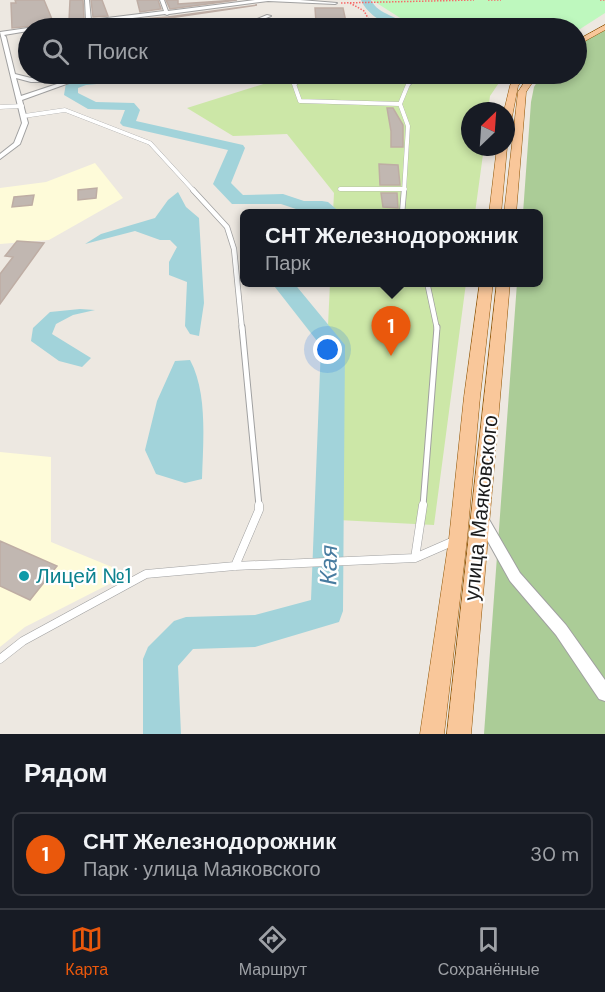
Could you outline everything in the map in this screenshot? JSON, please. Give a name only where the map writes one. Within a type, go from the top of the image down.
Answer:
[{"type":"main road","points":[[587,32],[605,21]]},
{"type":"main road","points":[[587,38],[605,27]]},
{"type":"main road","points":[[510,102],[515,84]]},
{"type":"main road","points":[[510,209],[522,92],[527,84]]},
{"type":"main road","points":[[495,209],[501,156]]},
{"type":"main road","name":"улица Маяковского","points":[[432,734],[458,539],[472,398],[486,287]]},
{"type":"main road","name":"улица Маяковского","points":[[459,734],[503,287]]},
{"type":"street","points":[[87,0],[89,18]]},
{"type":"street","points":[[162,0],[167,14]]},
{"type":"street","points":[[132,18],[268,0],[335,3]]},
{"type":"street","points":[[264,18],[269,16]]},
{"type":"street","points":[[0,157],[17,144],[22,135],[24,116],[3,53],[3,38],[0,35],[18,32]]},
{"type":"street","points":[[12,75],[18,77]]},
{"type":"street","points":[[21,103],[60,84]]},
{"type":"street","points":[[480,517],[515,577],[561,630],[605,693]]},
{"type":"lane","points":[[294,84],[300,101],[400,104]]},
{"type":"lane","points":[[402,209],[408,126],[400,104],[409,84]]},
{"type":"lane","points":[[0,107],[21,103]]},
{"type":"lane","points":[[24,116],[65,110],[150,143],[227,227],[234,249],[259,510],[235,566]]},
{"type":"lane","points":[[340,189],[405,189]]},
{"type":"lane","points":[[415,558],[423,508],[437,326],[428,287]]},
{"type":"lane","points":[[0,659],[23,641],[146,574],[235,566],[415,558],[458,539]]},
{"type":"path","points":[[368,18],[364,11],[350,3],[474,0]]},
{"type":"path","points":[[488,0],[501,0]]},
{"type":"path","points":[[600,0],[605,0]]},
{"type":"shaded area","points":[[95,163],[123,198],[49,240],[0,244],[0,188],[46,182]]},
{"type":"shaded area","points":[[0,452],[51,457],[51,542],[129,574],[25,627],[0,647]]},
{"type":"green space","points":[[372,0],[605,0],[605,13],[587,25],[587,18],[400,18]]},
{"type":"green space","points":[[605,29],[605,734],[484,734],[517,287],[543,287],[543,209],[523,209],[531,102],[536,84],[587,84],[587,40]]},
{"type":"green space","points":[[263,84],[498,84],[490,96],[489,102],[461,102],[461,156],[483,156],[476,209],[333,209],[334,193],[287,134],[233,136],[187,108]]},
{"type":"green space","points":[[330,287],[465,287],[434,525],[319,519]]},
{"type":"water","points":[[178,192],[186,207],[199,218],[204,303],[199,336],[190,334],[185,326],[187,282],[169,275],[169,262],[177,247],[170,240],[160,240],[135,231],[85,244],[101,234],[155,218],[168,200]]},
{"type":"water","points":[[95,310],[73,315],[56,324],[52,334],[91,358],[82,367],[59,361],[31,341],[33,328],[50,312]]},
{"type":"water","points":[[190,360],[200,387],[202,403],[202,479],[185,483],[156,474],[145,450],[157,401],[175,361]]},
{"type":"building","points":[[15,0],[44,0],[52,18],[18,18],[18,27],[12,28],[11,3],[16,3]]},
{"type":"building","points":[[70,0],[83,0],[84,18],[69,18]]},
{"type":"building","points":[[91,0],[102,0],[108,16],[93,17]]},
{"type":"building","points":[[137,0],[158,0],[161,9],[140,12]]},
{"type":"building","points":[[166,0],[178,0],[178,4],[237,0],[170,9]]},
{"type":"building","points":[[257,5],[170,18],[155,18]]},
{"type":"building","points":[[315,8],[343,8],[345,18],[316,18]]},
{"type":"building","points":[[387,108],[393,108],[403,125],[403,147],[391,147]]},
{"type":"building","points":[[379,164],[398,165],[400,185],[380,185]]},
{"type":"building","points":[[97,188],[96,198],[78,200],[78,190]]},
{"type":"building","points":[[381,193],[397,193],[398,208],[383,207]]},
{"type":"building","points":[[34,195],[32,205],[12,207],[14,197]]},
{"type":"building","points":[[17,241],[44,243],[0,304],[0,274],[13,257],[5,256]]},
{"type":"building","name":"Лицей №1","points":[[0,541],[57,566],[30,600],[0,586]]},
{"type":"waterway","name":"Кая","points":[[366,0],[373,11],[388,18]]},
{"type":"waterway","name":"Кая","points":[[76,84],[71,86],[71,95],[93,106],[129,106],[133,110],[128,123],[237,148],[222,184],[238,200],[283,199],[302,206],[322,206],[326,209]]},
{"type":"waterway","name":"Кая","points":[[162,734],[160,659],[186,633],[255,631],[327,611],[333,345],[285,287]]},
{"type":"place","name":"СНТ Железнодорожник","points":[[391,356]]},
{"type":"place","name":"Лицей №1","points":[[24,576]]}]
